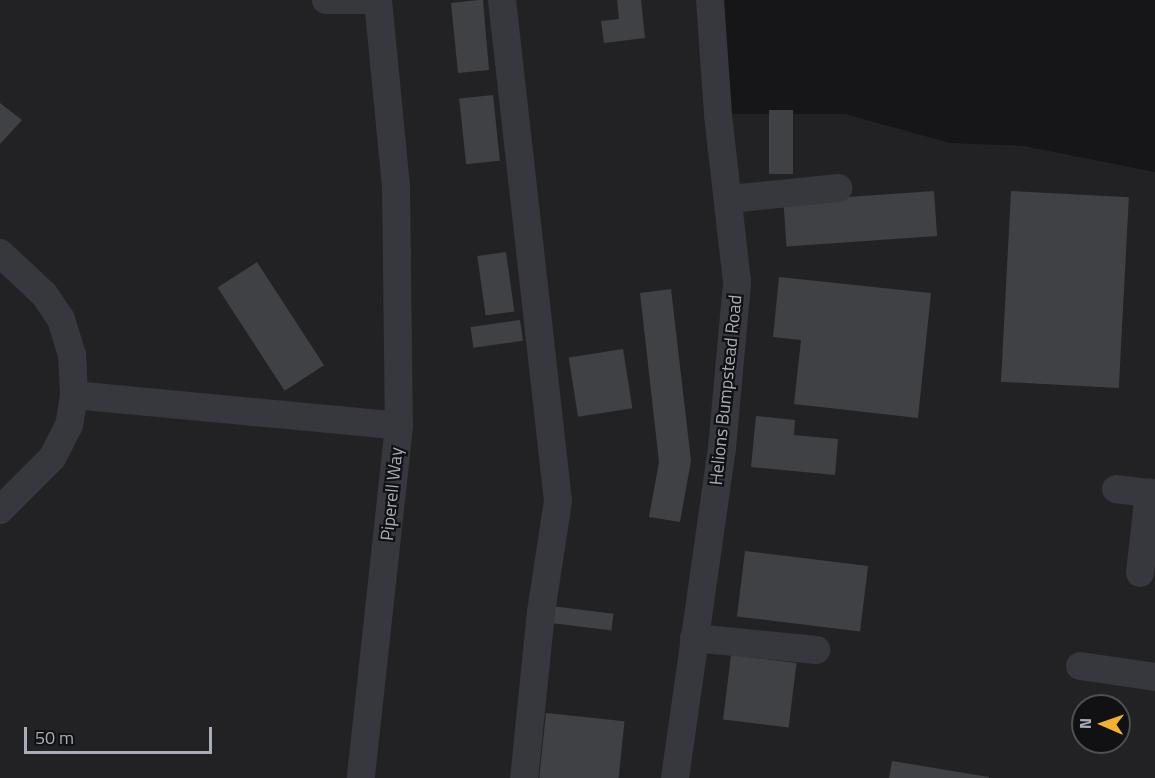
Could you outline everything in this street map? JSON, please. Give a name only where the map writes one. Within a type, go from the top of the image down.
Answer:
[{"type":"street","points":[[326,0],[373,0]]},
{"type":"street","points":[[378,0],[396,186],[399,426]]},
{"type":"street","points":[[502,0],[558,501],[541,612],[524,778]]},
{"type":"street","name":"Helions Bumpstead Road","points":[[675,778],[722,447],[737,282],[730,199],[718,114],[711,0]]},
{"type":"street","points":[[730,199],[838,188]]},
{"type":"street","points":[[0,253],[45,294],[61,319],[72,354],[74,395],[69,425],[52,458],[0,510]]},
{"type":"street","name":"Piperell Way","points":[[74,395],[399,426],[361,778]]},
{"type":"street","points":[[1116,489],[1152,493],[1140,573]]},
{"type":"street","points":[[694,638],[816,650]]},
{"type":"street","points":[[1080,666],[1155,677]]},
{"type":"shaded area","points":[[0,0],[714,0],[718,114],[845,114],[950,143],[1024,146],[1155,172],[1155,778],[0,778]]},
{"type":"building","points":[[483,0],[489,70],[458,73],[451,3]]},
{"type":"building","points":[[617,0],[641,0],[645,38],[604,43],[601,21],[619,19]]},
{"type":"building","points":[[493,95],[500,161],[466,164],[459,99]]},
{"type":"building","points":[[0,103],[22,120],[0,144]]},
{"type":"building","points":[[769,110],[793,110],[793,174],[769,174]]},
{"type":"building","points":[[934,191],[937,236],[787,246],[783,202]]},
{"type":"building","points":[[1011,191],[1129,197],[1119,388],[1001,382]]},
{"type":"building","points":[[506,252],[514,311],[486,315],[477,256]]},
{"type":"building","points":[[257,262],[324,365],[285,391],[218,288]]},
{"type":"building","points":[[779,277],[931,293],[918,418],[794,404],[801,340],[773,337]]},
{"type":"building","points":[[671,289],[691,461],[680,522],[649,517],[659,462],[640,293]]},
{"type":"building","points":[[520,320],[523,341],[473,348],[470,327]]},
{"type":"building","points":[[623,349],[632,408],[578,417],[569,358]]},
{"type":"building","points":[[756,416],[795,420],[794,435],[838,439],[835,475],[751,467]]},
{"type":"building","points":[[745,551],[868,566],[860,632],[737,617]]},
{"type":"building","points":[[551,606],[614,614],[611,631],[549,623]]},
{"type":"building","points":[[731,655],[797,663],[789,728],[723,720]]},
{"type":"building","points":[[546,713],[625,721],[619,778],[539,778]]},
{"type":"building","points":[[892,761],[989,777],[989,778],[889,778]]}]
